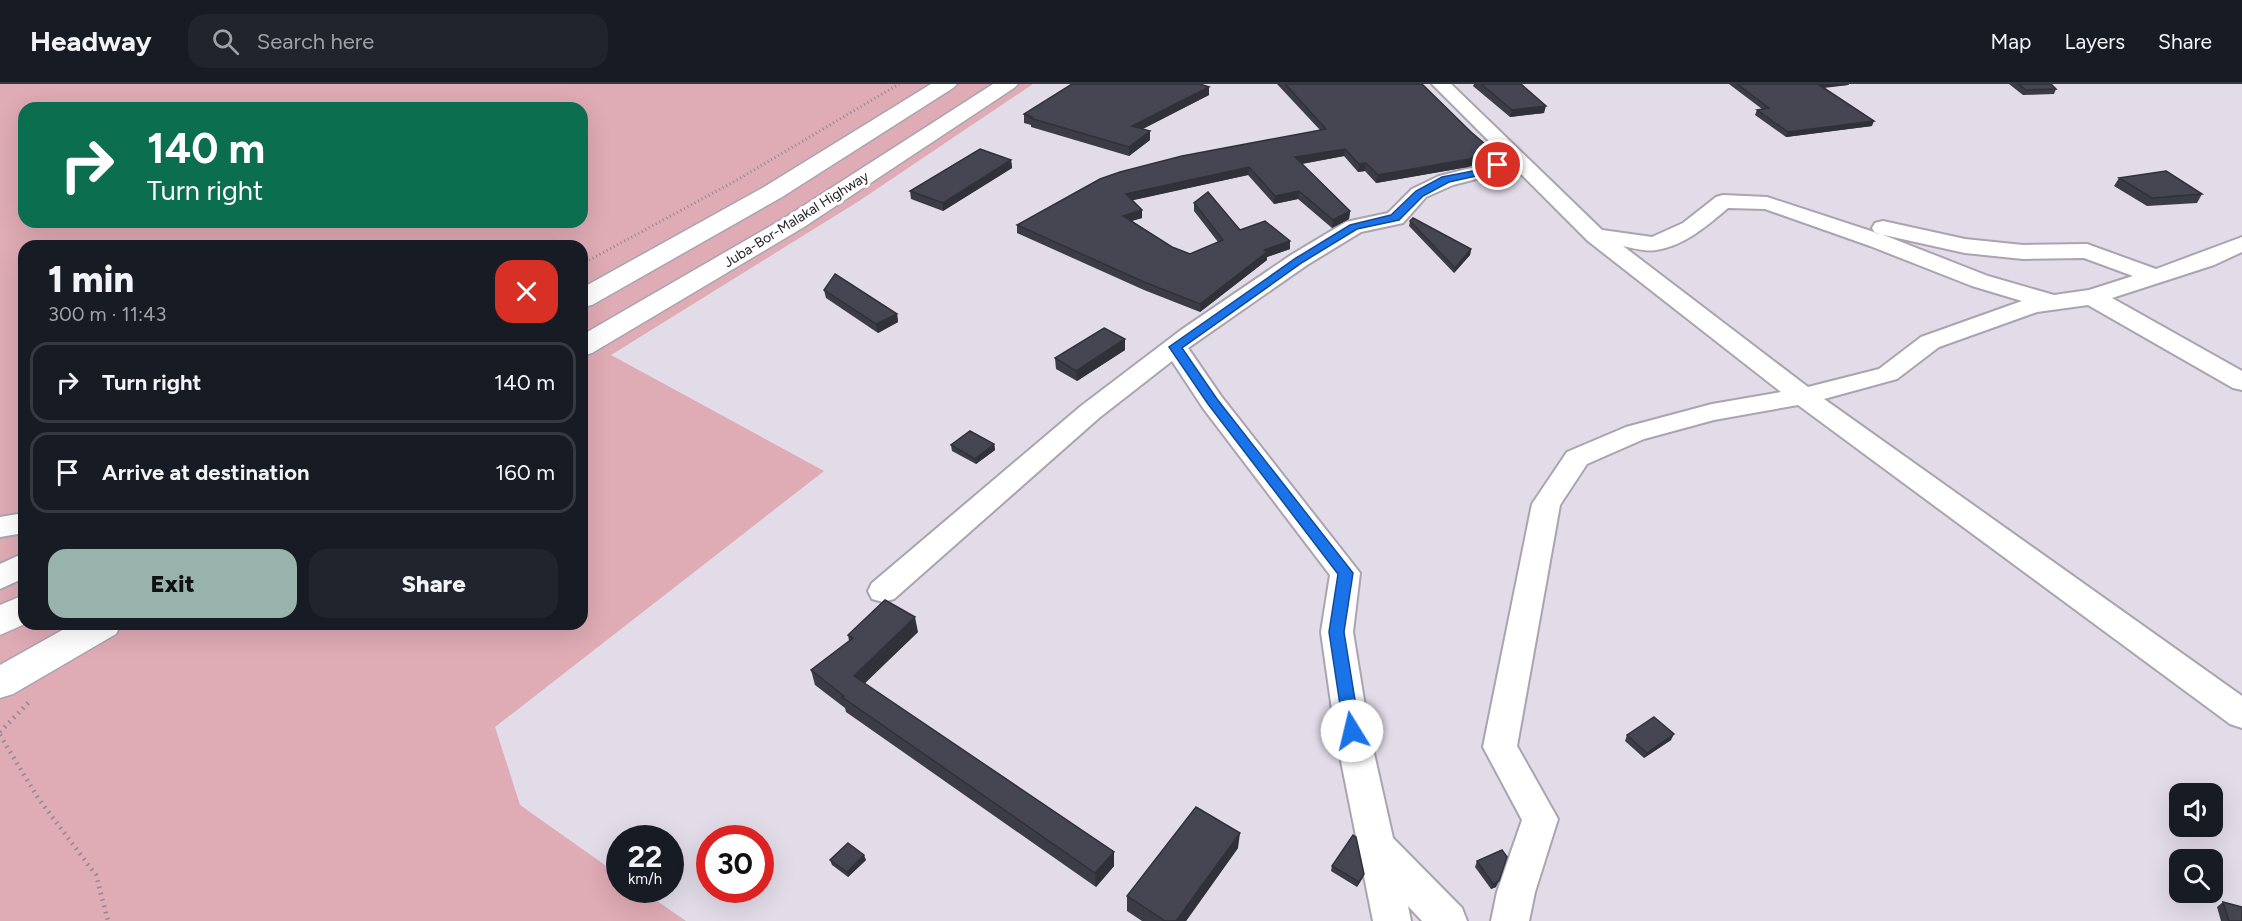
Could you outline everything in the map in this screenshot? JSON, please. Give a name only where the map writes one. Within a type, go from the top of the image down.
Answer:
[{"type":"highway","points":[[588,296],[773,192],[946,84]]},
{"type":"highway","name":"Juba-Bor-Malakal Highway","points":[[588,343],[795,222],[1006,84]]},
{"type":"highway","points":[[0,621],[18,611]]},
{"type":"highway","points":[[0,683],[93,630]]},
{"type":"street","points":[[1442,84],[1596,236],[1803,396],[2242,714]]},
{"type":"street","points":[[883,591],[1090,412],[1175,347],[1299,260],[1353,227],[1395,218],[1419,194],[1446,180],[1481,172],[1516,157]]},
{"type":"street","points":[[1596,236],[1654,244],[1691,228],[1722,201],[1787,203],[1835,217],[1965,246],[2024,252],[2087,251],[2156,276]]},
{"type":"street","points":[[1767,203],[1878,241],[1980,280],[2054,302]]},
{"type":"street","points":[[1510,921],[1516,892],[1540,819],[1500,747],[1546,504],[1577,458],[1635,433],[1712,412],[1803,396],[1888,374],[1930,342],[2033,305],[2092,297],[2206,260],[2242,244]]},
{"type":"street","points":[[2092,297],[2242,382]]},
{"type":"street","points":[[1175,347],[1212,402],[1346,573],[1336,632],[1352,731],[1392,921]]},
{"type":"street","points":[[0,527],[18,524]]},
{"type":"street","points":[[0,578],[18,568]]},
{"type":"street","points":[[1376,846],[1448,921]]},
{"type":"path","points":[[588,261],[737,180],[899,84]]},
{"type":"path","points":[[0,735],[38,798],[96,875],[108,921]]},
{"type":"shaded area","points":[[0,84],[1033,84],[859,201],[611,355],[824,471],[495,727],[520,805],[606,866],[606,903],[660,903],[686,921],[0,921]]},
{"type":"building","points":[[1072,84],[1200,84],[1209,87],[1132,126],[1150,131],[1129,147],[1030,118],[1032,117],[1024,114]]},
{"type":"building","points":[[1285,84],[1422,84],[1492,150],[1469,159],[1378,175],[1366,163],[1359,164],[1345,149],[1295,157],[1350,211],[1333,220],[1299,191],[1275,196],[1249,167],[1126,194],[1142,210],[1123,216],[1172,247],[1190,254],[1223,240],[1194,203],[1208,192],[1240,230],[1265,221],[1290,241],[1264,250],[1267,252],[1200,304],[1144,282],[1017,225],[1100,179],[1120,172],[1182,156],[1326,129]]},
{"type":"building","points":[[1481,84],[1521,84],[1546,106],[1512,110]]},
{"type":"building","points":[[1737,84],[1818,84],[1874,121],[1788,132],[1757,110],[1769,108]]},
{"type":"building","points":[[2018,84],[2051,84],[2056,89],[2026,90]]},
{"type":"building","points":[[980,149],[1011,160],[943,203],[910,191]]},
{"type":"building","points":[[2166,171],[2202,194],[2152,198],[2119,178]]},
{"type":"building","points":[[1413,218],[1471,249],[1455,268],[1410,221]]},
{"type":"building","points":[[835,274],[897,314],[876,324],[824,290]]},
{"type":"building","points":[[1104,328],[1125,339],[1076,371],[1055,358]]},
{"type":"building","points":[[970,431],[994,444],[975,459],[951,445]]},
{"type":"building","points":[[885,600],[915,617],[854,676],[1114,852],[1095,873],[842,697],[844,696],[811,670],[853,638],[848,635]]},
{"type":"building","points":[[1654,717],[1674,734],[1647,753],[1627,735]]},
{"type":"building","points":[[1196,807],[1240,833],[1176,921],[1165,921],[1127,896]]},
{"type":"building","points":[[1353,835],[1356,837],[1364,874],[1359,882],[1332,866]]},
{"type":"building","points":[[848,843],[864,855],[847,872],[830,860]]},
{"type":"building","points":[[1502,850],[1507,857],[1499,881],[1493,884],[1477,861]]},
{"type":"building","points":[[2223,902],[2242,907],[2242,921],[2229,921]]},
{"type":"route","points":[[1352,731],[1336,632],[1346,573],[1212,402],[1175,347],[1299,260],[1353,227],[1395,218],[1419,194],[1446,180],[1481,172],[1498,165]]}]
